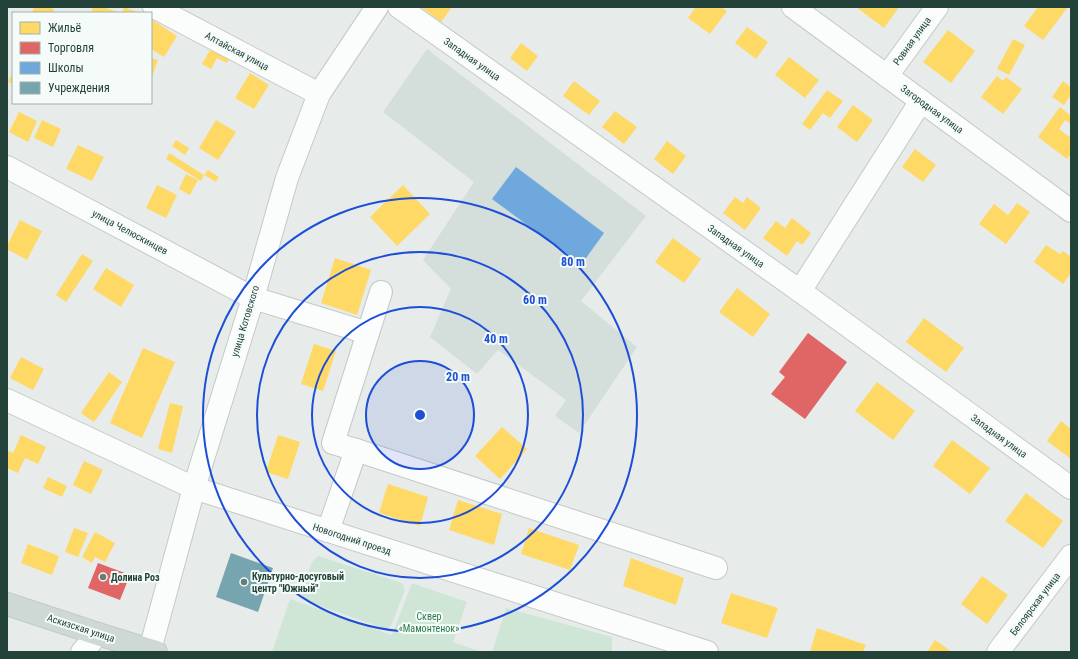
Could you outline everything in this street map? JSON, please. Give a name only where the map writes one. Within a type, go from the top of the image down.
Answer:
[{"type":"main road","name":"Аскизская улица","points":[[7,604],[153,651]]},
{"type":"street","name":"Алтайская улица","points":[[154,7],[319,94]]},
{"type":"street","name":"улица Котовского","points":[[153,651],[194,488],[253,298],[287,178],[319,94],[377,7]]},
{"type":"street","name":"Западная улица","points":[[399,7],[800,291],[1071,488]]},
{"type":"street","name":"Загородная улица","points":[[793,7],[1071,211]]},
{"type":"street","name":"Ровная улица","points":[[887,76],[937,7]]},
{"type":"street","points":[[800,291],[922,101]]},
{"type":"street","name":"улица Челюскинцев","points":[[7,167],[253,298],[368,333]]},
{"type":"street","points":[[381,292],[333,443],[716,568]]},
{"type":"street","name":"Новогодний проезд","points":[[7,400],[194,488],[328,531],[671,646],[708,652]]},
{"type":"street","points":[[328,531],[356,450]]},
{"type":"street","name":"Белоярская улица","points":[[998,652],[1071,556]]},
{"type":"street","points":[[82,652],[98,634]]},
{"type":"shaded area","points":[[427,49],[646,216],[581,301],[637,347],[579,433],[555,416],[566,400],[498,350],[477,374],[430,337],[451,289],[423,260],[474,182],[383,112]]},
{"type":"green space","points":[[318,556],[402,583],[405,590],[391,626],[386,629],[305,601],[301,594],[312,562]]},
{"type":"green space","name":"Сквер «Мамонтенок»","points":[[412,583],[467,602],[453,642],[482,652],[272,652],[290,599],[392,635]]},
{"type":"green space","points":[[506,608],[612,637],[612,652],[492,652]]},
{"type":"building: Жильё","points":[[34,7],[47,7],[54,9],[53,12],[32,12]]},
{"type":"building: Жильё","points":[[93,7],[103,7],[117,12],[91,12]]},
{"type":"building: Жильё","points":[[124,7],[137,12],[122,12]]},
{"type":"building: Жильё","points":[[421,7],[452,7],[441,22]]},
{"type":"building: Жильё","points":[[696,7],[721,7],[727,11],[710,34],[688,18]]},
{"type":"building: Жильё","points":[[856,7],[899,7],[884,28]]},
{"type":"building: Жильё","points":[[1038,7],[1068,7],[1043,40],[1024,26]]},
{"type":"building: Жильё","points":[[152,20],[177,36],[164,57],[152,50]]},
{"type":"building: Жильё","points":[[747,27],[768,42],[756,59],[735,43]]},
{"type":"building: Жильё","points":[[948,30],[975,51],[951,83],[923,62]]},
{"type":"building: Жильё","points":[[1013,39],[1025,45],[1009,75],[997,69]]},
{"type":"building: Жильё","points":[[521,43],[538,56],[527,71],[510,58]]},
{"type":"building: Жильё","points":[[218,44],[232,52],[227,63],[217,58],[211,69],[202,64],[210,50],[213,52]]},
{"type":"building: Жильё","points":[[789,57],[819,80],[805,98],[775,75]]},
{"type":"building: Жильё","points":[[152,58],[158,60],[152,77]]},
{"type":"building: Жильё","points":[[250,73],[269,85],[254,109],[235,98]]},
{"type":"building: Жильё","points":[[12,74],[12,84],[8,82]]},
{"type":"building: Жильё","points":[[997,76],[1003,81],[1006,77],[1022,89],[1003,114],[981,97]]},
{"type":"building: Жильё","points":[[574,81],[600,101],[589,115],[563,96]]},
{"type":"building: Жильё","points":[[1063,81],[1071,87],[1071,95],[1064,105],[1052,97]]},
{"type":"building: Жильё","points":[[827,90],[843,101],[830,118],[823,113],[810,130],[802,124]]},
{"type":"building: Жильё","points":[[853,105],[873,120],[857,142],[837,127]]},
{"type":"building: Жильё","points":[[1060,107],[1071,116],[1071,121],[1069,123],[1065,120],[1059,129],[1071,138],[1071,154],[1067,159],[1038,137]]},
{"type":"building: Жильё","points":[[615,111],[637,127],[624,144],[602,127]]},
{"type":"building: Жильё","points":[[19,112],[37,121],[28,142],[9,132]]},
{"type":"building: Жильё","points":[[42,120],[61,129],[53,147],[34,138]]},
{"type":"building: Жильё","points":[[216,120],[236,132],[218,160],[199,148]]},
{"type":"building: Жильё","points":[[176,140],[189,148],[185,155],[172,146]]},
{"type":"building: Жильё","points":[[667,141],[686,156],[673,174],[654,159]]},
{"type":"building: Жильё","points":[[78,145],[104,157],[92,181],[66,169]]},
{"type":"building: Жильё","points":[[915,149],[936,165],[923,182],[902,167]]},
{"type":"building: Жильё","points":[[169,153],[204,175],[201,181],[166,159]]},
{"type":"building: Жильё","points":[[208,170],[219,177],[216,182],[204,175]]},
{"type":"building: Жильё","points":[[186,174],[198,180],[190,195],[179,189]]},
{"type":"building: Жильё","points":[[157,185],[177,195],[166,218],[146,208]]},
{"type":"building: Жильё","points":[[403,185],[430,214],[397,246],[370,217]]},
{"type":"building: Жильё","points":[[735,197],[743,203],[747,197],[761,208],[745,230],[723,213]]},
{"type":"building: Жильё","points":[[1017,203],[1030,212],[1006,244],[979,224],[994,204],[1008,215]]},
{"type":"building: Жильё","points":[[792,218],[811,233],[802,245],[797,241],[787,256],[763,238],[776,221],[785,228]]},
{"type":"building: Жильё","points":[[20,220],[42,231],[27,260],[7,249],[7,246]]},
{"type":"building: Жильё","points":[[673,238],[701,259],[684,283],[655,262]]},
{"type":"building: Жильё","points":[[1046,245],[1060,254],[1063,251],[1071,257],[1071,273],[1063,284],[1034,262]]},
{"type":"building: Жильё","points":[[82,254],[93,261],[66,302],[56,295]]},
{"type":"building: Жильё","points":[[335,258],[371,270],[357,315],[321,303]]},
{"type":"building: Жильё","points":[[106,268],[134,285],[121,307],[93,289]]},
{"type":"building: Жильё","points":[[737,288],[770,314],[753,337],[719,312]]},
{"type":"building: Жильё","points":[[924,318],[964,348],[946,372],[906,342]]},
{"type":"building: Жильё","points":[[314,344],[336,351],[323,391],[301,384]]},
{"type":"building: Жильё","points":[[143,348],[175,362],[142,438],[110,423]]},
{"type":"building: Жильё","points":[[21,357],[44,369],[33,390],[10,378]]},
{"type":"building: Жильё","points":[[109,372],[122,382],[94,422],[81,413]]},
{"type":"building: Жильё","points":[[877,382],[915,411],[893,440],[855,411]]},
{"type":"building: Жильё","points":[[170,403],[183,406],[172,453],[158,449]]},
{"type":"building: Жильё","points":[[1061,421],[1071,429],[1071,459],[1047,441]]},
{"type":"building: Жильё","points":[[502,427],[527,449],[500,479],[475,456]]},
{"type":"building: Жильё","points":[[21,435],[46,447],[38,464],[25,458],[18,473],[7,468],[7,454],[9,451],[13,453]]},
{"type":"building: Жильё","points":[[278,435],[300,442],[288,479],[266,472]]},
{"type":"building: Жильё","points":[[952,440],[990,468],[970,494],[933,466]]},
{"type":"building: Жильё","points":[[84,461],[103,470],[91,494],[73,485]]},
{"type":"building: Жильё","points":[[48,477],[67,486],[62,497],[43,488]]},
{"type":"building: Жильё","points":[[388,484],[428,497],[420,526],[379,513]]},
{"type":"building: Жильё","points":[[1026,493],[1063,521],[1043,548],[1005,521]]},
{"type":"building: Жильё","points":[[458,500],[502,514],[494,545],[449,530]]},
{"type":"building: Жильё","points":[[74,528],[88,533],[78,557],[65,552]]},
{"type":"building: Жильё","points":[[529,528],[579,545],[570,570],[521,554]]},
{"type":"building: Жильё","points":[[95,532],[115,543],[105,562],[95,557],[92,563],[82,557]]},
{"type":"building: Жильё","points":[[28,544],[59,556],[52,575],[21,563]]},
{"type":"building: Жильё","points":[[631,558],[684,578],[676,605],[623,586]]},
{"type":"building: Жильё","points":[[982,576],[1008,595],[987,624],[961,604]]},
{"type":"building: Жильё","points":[[731,593],[778,608],[767,638],[721,623]]},
{"type":"building: Жильё","points":[[817,628],[866,645],[863,652],[810,652]]},
{"type":"building: Жильё","points":[[935,640],[952,652],[927,652]]},
{"type":"building: Торговля","points":[[808,333],[847,362],[805,419],[771,394],[785,377],[779,372]]},
{"type":"building: Торговля","points":[[98,563],[130,575],[120,600],[88,588]]},
{"type":"building: Школы","points":[[516,167],[604,233],[581,265],[492,199]]},
{"type":"building: Учреждения","name":"Культурно-досуговый центр \"Южный\"","points":[[231,553],[273,568],[258,612],[216,597]]},
{"type":"place","name":"Долина Роз","points":[[103,577]]},
{"type":"place","name":"Культурно-досуговый центр \"Южный\"","points":[[244,582]]}]
